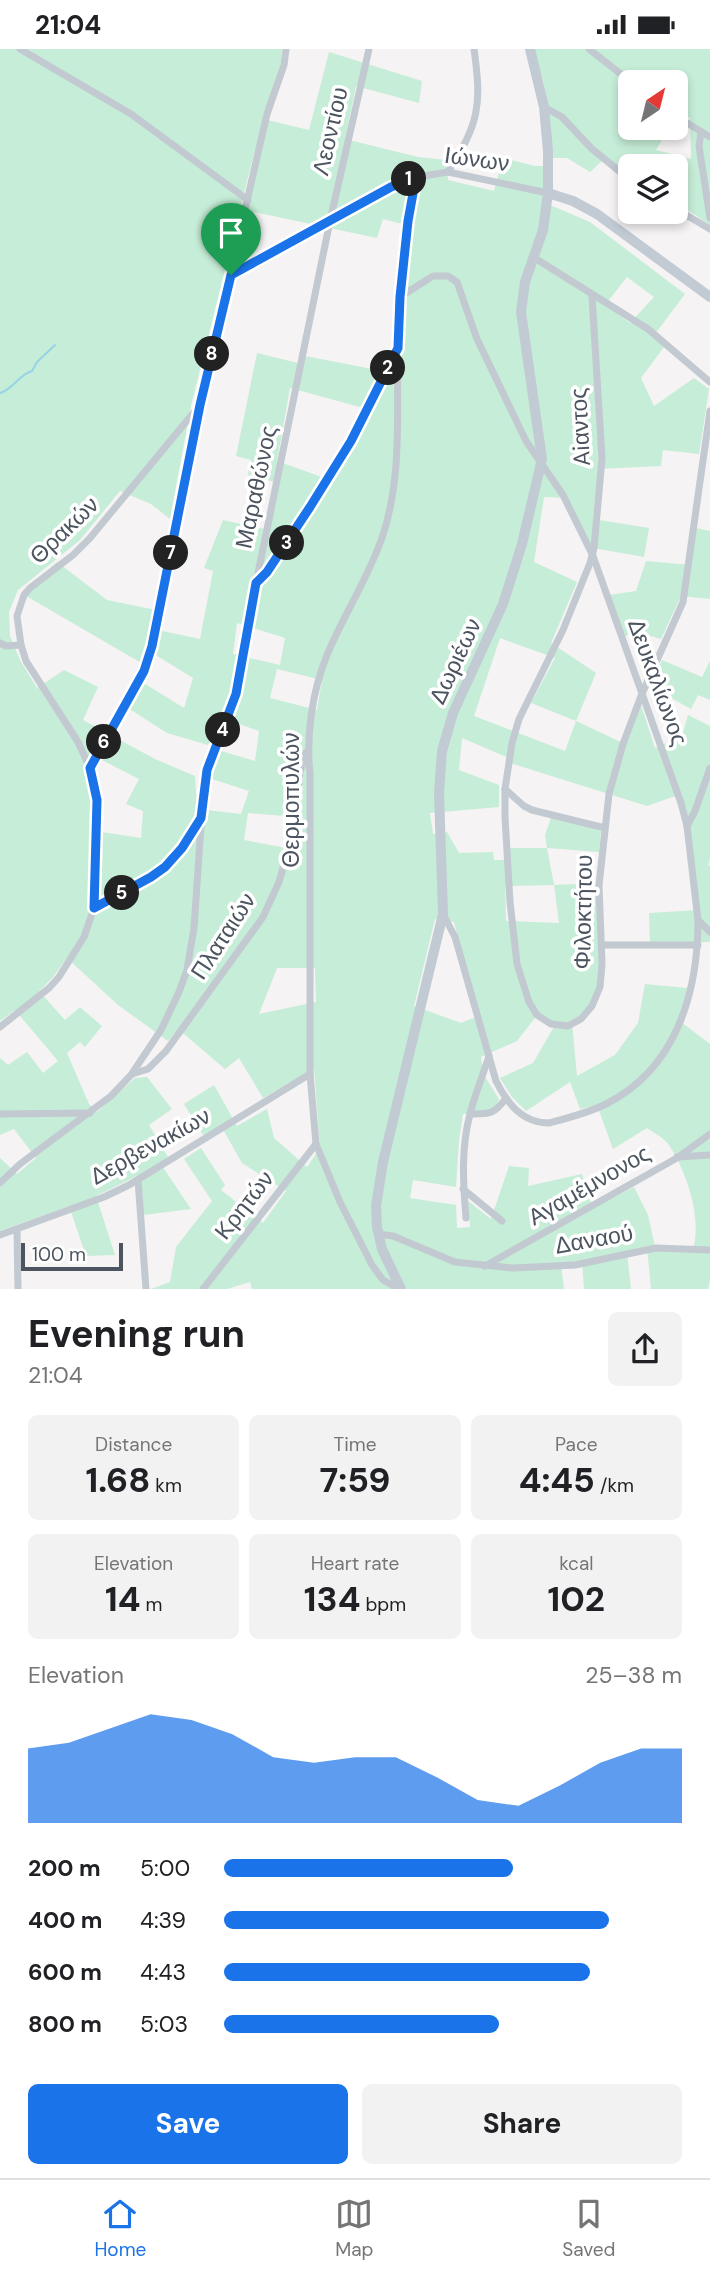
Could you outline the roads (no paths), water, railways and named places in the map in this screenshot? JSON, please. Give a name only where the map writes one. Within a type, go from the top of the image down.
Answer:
[{"type":"street","points":[[20,49],[131,114],[248,200]]},
{"type":"street","points":[[90,768],[144,671],[152,646],[200,405],[267,114],[284,65],[286,49]]},
{"type":"street","name":"Λεοντίου","points":[[330,221],[369,49]]},
{"type":"street","points":[[447,172],[468,138],[477,115],[479,86],[474,49]]},
{"type":"street","name":"Δωριέων","points":[[400,1289],[385,1258],[376,1206],[381,1173],[443,915],[439,793],[442,751],[456,706],[507,593],[541,464],[542,450],[522,312],[525,282],[543,230],[548,193],[548,151],[544,107],[530,49]]},
{"type":"street","points":[[589,49],[618,72]]},
{"type":"street","points":[[544,107],[562,117],[591,148],[618,170]]},
{"type":"street","points":[[688,124],[710,137]]},
{"type":"street","points":[[701,132],[699,146],[710,218]]},
{"type":"street","name":"Ιώνων","points":[[231,275],[400,182],[447,172],[548,193],[589,209],[710,297]]},
{"type":"street","name":"Θερμοπυλών","points":[[400,1289],[383,1280],[372,1265],[340,1202],[316,1144],[310,1074],[310,774],[307,748],[310,721],[326,658],[373,559],[389,516],[395,480],[399,418],[400,297],[408,221],[416,177]]},
{"type":"street","points":[[688,216],[710,229]]},
{"type":"street","name":"Μαραθώνος","points":[[0,1183],[20,1164],[111,1096],[131,1075],[161,1030],[187,970],[194,928],[207,770],[236,694],[330,221]]},
{"type":"street","points":[[533,257],[649,329],[710,381]]},
{"type":"street","name":"Δευκαλίωνος","points":[[400,297],[433,276],[448,276],[457,282],[477,339],[526,442],[563,495],[593,556],[678,791],[687,826],[698,920],[698,945],[691,992],[677,1032],[655,1065],[626,1092],[597,1108],[549,1123],[526,1118],[513,1107],[496,1081],[455,937],[443,915]]},
{"type":"street","name":"Aiαντος","points":[[592,296],[602,458],[593,556]]},
{"type":"street","points":[[256,583],[274,561],[351,441],[398,348]]},
{"type":"street","name":"Θρακών","points":[[0,1027],[59,977],[84,937],[94,908],[97,800],[90,768],[78,742],[26,661],[17,616],[24,595],[30,588],[73,555],[90,538],[200,405]]},
{"type":"street","name":"Φιλοκτήτου","points":[[593,556],[554,649],[519,719],[512,743],[505,789],[514,944],[525,993],[541,1018],[551,1024],[568,1026],[582,1019],[589,1011],[600,986],[602,945],[599,885],[609,794],[618,759],[685,594],[710,411]]},
{"type":"street","points":[[0,643],[6,646],[21,645]]},
{"type":"street","name":"Πλαταιών","points":[[131,1075],[148,1069],[166,1051],[263,917],[279,882],[293,832],[300,772],[307,748]]},
{"type":"street","points":[[687,826],[710,768]]},
{"type":"street","points":[[505,789],[532,810],[604,828]]},
{"type":"street","points":[[94,908],[165,867],[182,848],[201,818]]},
{"type":"street","points":[[698,920],[710,932]]},
{"type":"street","points":[[602,945],[698,945]]},
{"type":"street","points":[[466,1218],[464,1154],[470,1114],[489,1055]]},
{"type":"street","name":"Δερβενακίων","points":[[0,1235],[104,1197],[138,1180],[310,1074]]},
{"type":"street","points":[[470,1114],[490,1114],[506,1098]]},
{"type":"street","points":[[0,1114],[90,1113]]},
{"type":"street","name":"Αγαμέμνονος","points":[[485,1266],[677,1157],[710,1134]]},
{"type":"street","name":"Κρητών","points":[[203,1289],[316,1144]]},
{"type":"street","points":[[677,1157],[710,1155]]},
{"type":"street","points":[[138,1180],[146,1289]]},
{"type":"street","points":[[463,1189],[502,1221]]},
{"type":"street","points":[[17,1229],[18,1289]]},
{"type":"street","name":"Δαναού","points":[[379,1234],[393,1236],[449,1260],[522,1268],[593,1262],[656,1248],[710,1250]]},
{"type":"waterway","points":[[0,393],[32,371],[37,362],[55,345]]}]
